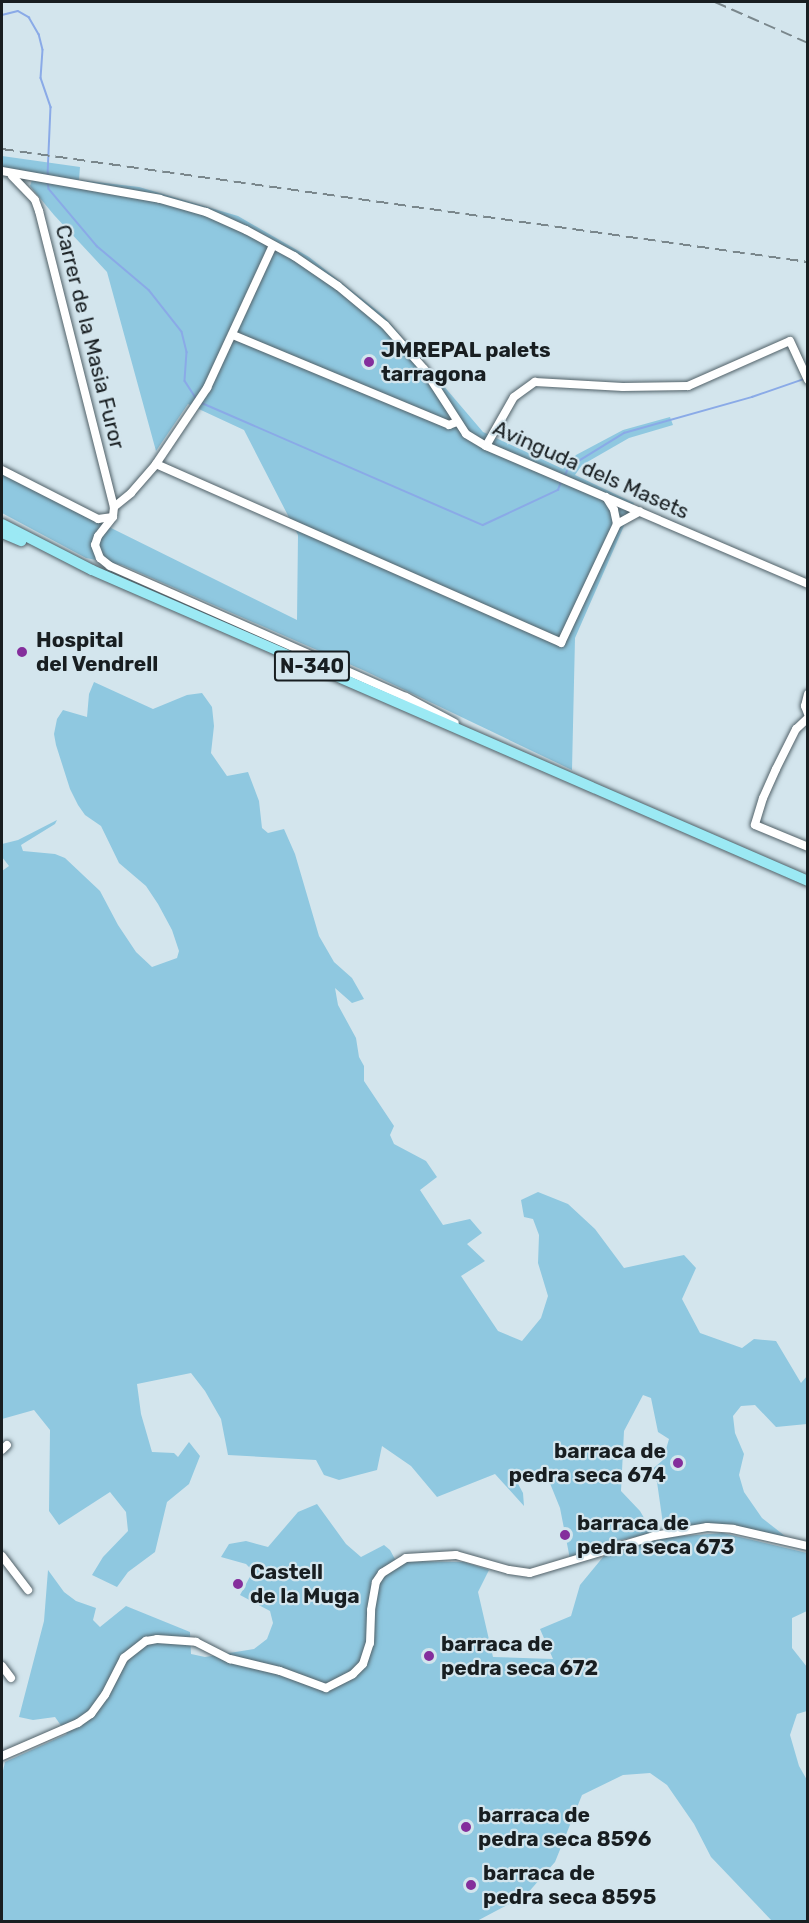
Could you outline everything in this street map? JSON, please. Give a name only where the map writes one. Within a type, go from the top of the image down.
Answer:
[{"type":"main road","name":"N-340","points":[[2,524],[124,584],[807,881]]},
{"type":"main road","points":[[2,533],[29,544],[48,548]]},
{"type":"street","points":[[2,171],[12,175]]},
{"type":"street","name":"Avinguda dels Masets","points":[[12,175],[92,185],[160,199],[206,212],[273,245],[338,286],[385,325],[424,369],[466,434],[486,446],[807,584]]},
{"type":"street","name":"Carrer de la Masia Furor","points":[[12,175],[36,200],[114,512]]},
{"type":"street","points":[[273,245],[233,335],[197,405],[156,464],[114,512],[98,536],[95,545],[100,558],[110,566],[406,697],[462,726],[557,769],[577,781]]},
{"type":"street","points":[[233,335],[449,426],[458,422]]},
{"type":"street","points":[[486,446],[514,397],[535,382],[623,387],[688,386],[790,341],[807,380]]},
{"type":"street","points":[[156,464],[561,643],[617,524],[640,511]]},
{"type":"street","points":[[2,470],[98,519],[114,512]]},
{"type":"street","points":[[605,496],[614,510],[617,524]]},
{"type":"street","points":[[614,510],[625,504],[629,517]]},
{"type":"street","points":[[807,694],[807,716],[796,729],[776,769],[763,798],[755,825],[807,847]]},
{"type":"street","points":[[2,1755],[78,1723],[91,1714],[105,1695],[124,1658],[146,1641],[157,1639],[196,1642],[239,1662],[280,1671],[326,1688],[353,1674],[363,1664],[370,1643],[371,1610],[376,1582],[382,1573],[406,1558],[456,1555],[509,1570],[530,1572],[654,1536],[707,1527],[733,1529],[807,1546]]},
{"type":"street","points":[[2,1556],[28,1590]]},
{"type":"street","points":[[2,1666],[11,1678]]},
{"type":"shaded area","points":[[2,156],[80,167],[79,180],[139,187],[238,216],[309,257],[384,316],[483,432],[563,469],[576,455],[623,430],[670,417],[673,425],[629,438],[582,465],[575,475],[634,503],[575,638],[572,770],[365,671],[122,565],[86,558],[2,513],[2,474],[297,620],[298,535],[244,430],[188,404],[156,451],[107,272],[30,186],[34,174],[2,167]]},
{"type":"shaded area","points":[[94,682],[153,709],[187,695],[202,693],[212,707],[214,726],[211,753],[227,776],[248,772],[259,801],[262,828],[268,833],[284,829],[295,854],[319,936],[334,962],[352,978],[364,999],[352,1003],[335,988],[338,1005],[356,1038],[359,1057],[364,1066],[364,1081],[394,1126],[390,1135],[394,1144],[426,1161],[437,1177],[420,1190],[443,1225],[470,1219],[482,1233],[467,1244],[485,1261],[461,1276],[498,1331],[522,1341],[541,1318],[548,1296],[538,1263],[539,1235],[533,1219],[524,1217],[521,1200],[538,1192],[568,1204],[595,1229],[624,1268],[684,1255],[696,1268],[682,1299],[700,1333],[742,1348],[754,1339],[776,1341],[801,1383],[807,1376],[807,1424],[776,1427],[755,1405],[741,1406],[733,1416],[735,1433],[744,1454],[739,1475],[744,1492],[762,1518],[799,1547],[721,1527],[664,1531],[657,1482],[648,1473],[663,1460],[669,1439],[658,1432],[651,1398],[643,1395],[624,1431],[621,1491],[640,1511],[653,1533],[597,1545],[570,1559],[560,1508],[545,1471],[511,1471],[523,1493],[524,1506],[495,1474],[437,1497],[411,1466],[382,1446],[377,1470],[339,1480],[324,1475],[316,1460],[228,1455],[221,1419],[205,1391],[191,1373],[137,1384],[141,1414],[152,1452],[174,1453],[178,1457],[189,1442],[200,1456],[189,1484],[167,1502],[155,1552],[128,1572],[117,1587],[92,1575],[103,1557],[128,1531],[126,1512],[110,1492],[59,1525],[49,1511],[50,1430],[34,1410],[2,1419],[2,871],[9,866],[2,857],[2,844],[18,840],[57,820],[55,824],[21,845],[23,851],[55,854],[65,858],[100,891],[136,952],[152,967],[177,958],[179,951],[172,930],[158,904],[146,886],[119,863],[101,826],[85,815],[78,805],[70,789],[56,745],[54,734],[57,719],[63,710],[87,717],[89,694]]},
{"type":"shaded area","points":[[317,1504],[346,1544],[361,1557],[384,1545],[396,1561],[464,1562],[489,1570],[478,1592],[493,1657],[553,1659],[540,1629],[571,1616],[580,1585],[608,1551],[670,1537],[723,1533],[807,1553],[807,1611],[792,1618],[792,1648],[807,1667],[807,1711],[797,1714],[790,1735],[799,1766],[807,1780],[807,1921],[772,1921],[711,1857],[694,1824],[667,1785],[650,1773],[623,1775],[582,1795],[555,1862],[526,1895],[477,1921],[2,1922],[2,1775],[5,1762],[67,1734],[55,1717],[33,1720],[19,1717],[44,1621],[48,1570],[64,1592],[76,1601],[96,1608],[93,1620],[100,1627],[126,1606],[190,1632],[191,1654],[205,1657],[254,1649],[267,1639],[273,1623],[270,1611],[240,1595],[253,1571],[246,1564],[221,1557],[229,1544],[246,1541],[268,1547],[298,1512]]},
{"type":"waterway","points":[[2,15],[18,11],[29,17],[39,34],[43,50],[41,78],[51,107],[48,177]]},
{"type":"waterway","points":[[48,181],[49,189],[97,246],[149,290],[182,332],[187,352],[185,381],[196,398]]},
{"type":"waterway","points":[[565,475],[569,467],[624,433],[752,397],[804,379]]},
{"type":"waterway","points":[[202,403],[483,525],[558,490],[561,482]]},
{"type":"railway","points":[[715,2],[808,43]]},
{"type":"railway","points":[[2,149],[808,262]]},
{"type":"place","name":"JMREPAL palets tarragona","points":[[369,362]]},
{"type":"place","name":"Hospital del Vendrell","points":[[22,652]]},
{"type":"place","name":"barraca de pedra seca 674","points":[[678,1463]]},
{"type":"place","name":"barraca de pedra seca 673","points":[[565,1535]]},
{"type":"place","name":"Castell de la Muga","points":[[238,1584]]},
{"type":"place","name":"barraca de pedra seca 672","points":[[429,1656]]},
{"type":"place","name":"barraca de pedra seca 8596","points":[[466,1827]]},
{"type":"place","name":"barraca de pedra seca 8595","points":[[471,1885]]}]
